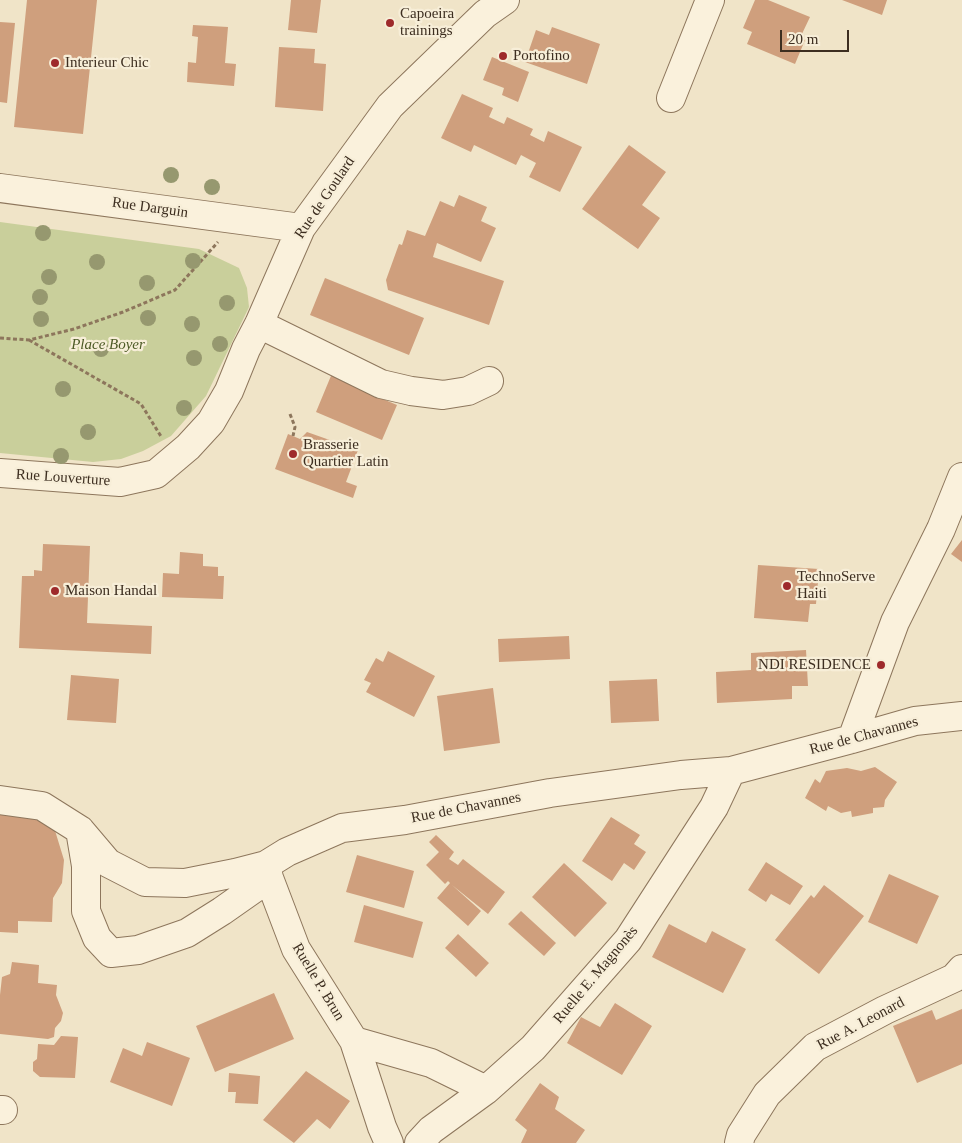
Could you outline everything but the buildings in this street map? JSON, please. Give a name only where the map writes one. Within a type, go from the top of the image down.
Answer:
[{"type":"street","name":"Rue de Goulard","points":[[165,466],[188,447],[211,422],[230,391],[246,349],[301,228],[390,106],[485,14],[505,0]]},
{"type":"street","points":[[671,98],[710,0]]},
{"type":"street","name":"Rue Darguin","points":[[0,188],[301,228]]},
{"type":"street","points":[[258,324],[381,384],[411,391],[443,395],[468,391],[489,381]]},
{"type":"street","name":"Rue Louverture","points":[[0,473],[120,482],[165,466]]},
{"type":"street","points":[[852,739],[895,622],[941,529],[962,477]]},
{"type":"street","name":"Rue de Chavannes","points":[[0,800],[42,806],[80,830],[108,863],[145,882],[185,883],[235,873],[268,871],[287,852],[342,828],[405,820],[550,793],[731,771],[914,721],[962,716]]},
{"type":"street","name":"Ruelle E. Magnonès","points":[[419,1143],[431,1130],[486,1090],[533,1048],[628,940],[714,808],[731,771]]},
{"type":"street","points":[[80,830],[86,866],[86,911],[97,938],[112,953],[138,950],[187,934],[222,911],[268,871]]},
{"type":"street","name":"Ruelle P. Brun","points":[[268,871],[296,950],[354,1041],[389,1143]]},
{"type":"street","name":"Rue A. Leonard","points":[[739,1143],[741,1135],[767,1094],[815,1047],[885,1010],[954,978],[962,969]]},
{"type":"street","points":[[354,1041],[431,1063],[486,1090]]},
{"type":"path","points":[[0,338],[29,340],[74,328],[123,312],[175,290],[239,220]]},
{"type":"path","points":[[29,340],[141,404],[165,466]]},
{"type":"path","points":[[290,414],[295,427],[293,436]]},
{"type":"green space","name":"Place Boyer","points":[[0,222],[199,249],[239,268],[247,288],[249,307],[206,396],[171,436],[143,451],[121,459],[93,462],[0,453]]},
{"type":"place","name":"Capoeira trainings","points":[[390,23]]},
{"type":"place","name":"Portofino","points":[[503,56]]},
{"type":"place","name":"Interieur Chic","points":[[55,63]]},
{"type":"place","name":"Brasserie Quartier Latin","points":[[293,454]]},
{"type":"place","name":"TechnoServe Haiti","points":[[787,586]]},
{"type":"place","name":"Maison Handal","points":[[55,591]]},
{"type":"place","name":"NDI RESIDENCE","points":[[881,665]]}]
